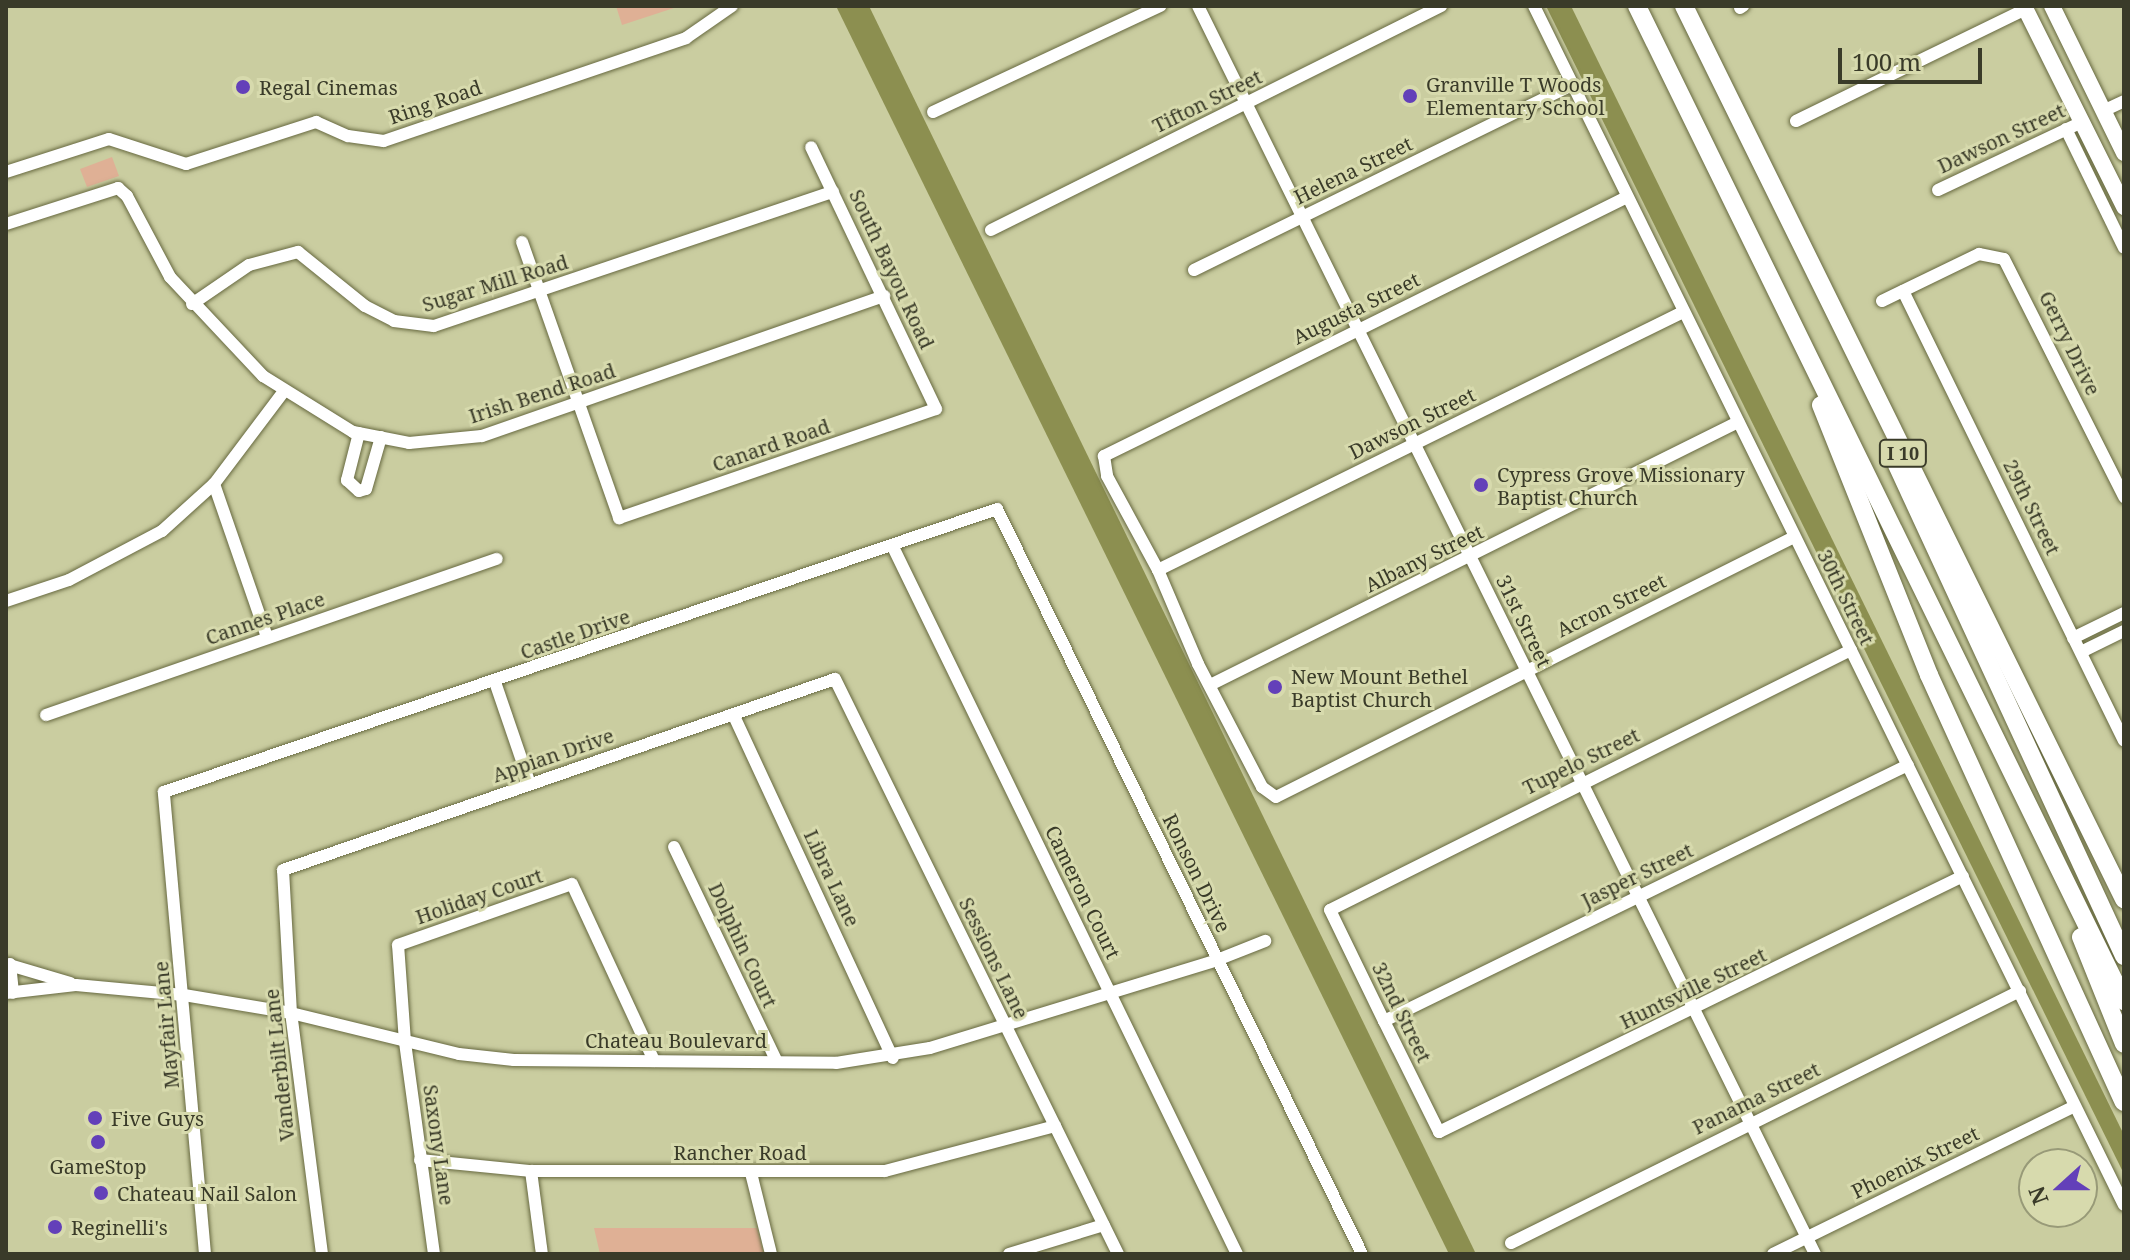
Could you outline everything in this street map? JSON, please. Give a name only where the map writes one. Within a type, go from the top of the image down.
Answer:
[{"type":"highway","name":"I 10","points":[[1637,6],[2124,1001]]},
{"type":"highway","name":"I 10","points":[[1684,6],[2124,899]]},
{"type":"highway","points":[[1791,319],[1868,531],[2033,905],[2124,1102]]},
{"type":"highway","points":[[1839,324],[1925,533],[2124,956]]},
{"type":"highway","points":[[2059,870],[2124,1044]]},
{"type":"main road","points":[[2052,6],[2124,153]]},
{"type":"main road","points":[[2027,7],[2045,25],[2060,23]]},
{"type":"main road","points":[[2027,7],[2124,207]]},
{"type":"main road","points":[[2086,129],[2124,192]]},
{"type":"street","name":"Ring Road","points":[[6,172],[109,139],[186,164],[305,124],[332,126],[364,141],[384,141],[686,38],[732,6]]},
{"type":"street","points":[[933,112],[1160,6]]},
{"type":"street","name":"31st Street","points":[[1198,6],[1815,1254]]},
{"type":"street","name":"Tifton Street","points":[[991,230],[1441,6]]},
{"type":"street","name":"30th Street","points":[[1534,6],[2124,1205]]},
{"type":"street","points":[[1796,121],[2027,7]]},
{"type":"street","name":"Helena Street","points":[[1194,270],[1572,85]]},
{"type":"street","points":[[2103,111],[2124,101]]},
{"type":"street","points":[[2066,129],[2124,248]]},
{"type":"street","name":"Dawson Street","points":[[1938,190],[2066,129],[2086,129]]},
{"type":"street","name":"South Bayou Road","points":[[811,147],[936,409]]},
{"type":"street","name":"Irish Bend Road","points":[[6,224],[118,188],[192,304],[284,391],[359,433],[409,443],[482,436],[884,296]]},
{"type":"street","name":"Sugar Mill Road","points":[[192,304],[249,265],[298,252],[365,306],[416,327],[539,292],[833,192]]},
{"type":"street","name":"Augusta Street","points":[[1158,570],[1107,476],[1104,456],[1627,197]]},
{"type":"street","points":[[522,242],[579,404]]},
{"type":"street","name":"Gerry Drive","points":[[1903,291],[1979,254],[1996,254],[2010,267],[2124,497]]},
{"type":"street","points":[[1882,301],[1903,291]]},
{"type":"street","name":"29th Street","points":[[1903,291],[2124,741]]},
{"type":"street","name":"Dawson Street","points":[[1158,570],[1683,312]]},
{"type":"street","points":[[6,601],[69,580],[136,549],[214,484],[284,391]]},
{"type":"street","name":"Canard Road","points":[[579,404],[619,518],[936,409]]},
{"type":"street","name":"Albany Street","points":[[1212,684],[1738,422]]},
{"type":"street","points":[[359,433],[347,480],[359,491],[366,489],[381,437]]},
{"type":"street","points":[[214,484],[267,637]]},
{"type":"street","name":"Castle Drive","points":[[164,792],[893,547],[997,509]]},
{"type":"street","name":"Ronson Drive","points":[[997,509],[1362,1254]]},
{"type":"street","name":"Acron Street","points":[[1212,684],[1262,787],[1276,797],[1794,537]]},
{"type":"street","name":"Cameron Court","points":[[893,547],[1237,1254]]},
{"type":"street","name":"Cannes Place","points":[[46,715],[497,559]]},
{"type":"street","points":[[1158,570],[1212,684]]},
{"type":"street","points":[[2073,638],[2124,613]]},
{"type":"street","points":[[2081,652],[2124,631]]},
{"type":"street","name":"Tupelo Street","points":[[1330,910],[1851,650]]},
{"type":"street","name":"Appian Drive","points":[[283,870],[835,679]]},
{"type":"street","name":"Sessions Lane","points":[[835,679],[1118,1254]]},
{"type":"street","points":[[495,682],[530,784]]},
{"type":"street","name":"Libra Lane","points":[[734,716],[893,1058]]},
{"type":"street","name":"Jasper Street","points":[[1384,1021],[1908,765]]},
{"type":"street","name":"Mayfair Lane","points":[[164,792],[205,1254]]},
{"type":"street","name":"Dolphin Court","points":[[674,847],[776,1060]]},
{"type":"street","name":"Vanderbilt Lane","points":[[283,870],[291,1013],[322,1254]]},
{"type":"street","name":"Huntsville Street","points":[[1439,1132],[1695,1010],[1963,876]]},
{"type":"street","name":"Holiday Court","points":[[405,1042],[398,945],[572,884],[654,1061]]},
{"type":"street","name":"32nd Street","points":[[1330,910],[1439,1132]]},
{"type":"street","name":"Chateau Boulevard","points":[[8,964],[76,985],[184,995],[291,1013],[405,1042],[514,1060],[893,1058],[1217,960],[1265,941]]},
{"type":"street","points":[[8,964],[9,993]]},
{"type":"street","name":"Chateau Boulevard","points":[[9,993],[76,985]]},
{"type":"street","name":"Panama Street","points":[[1511,1243],[2020,991]]},
{"type":"street","name":"Saxony Lane","points":[[405,1042],[434,1254]]},
{"type":"street","name":"Phoenix Street","points":[[1773,1254],[2075,1106]]},
{"type":"street","name":"Rancher Road","points":[[420,1160],[531,1171],[885,1171],[1055,1126]]},
{"type":"street","points":[[531,1171],[542,1254]]},
{"type":"street","points":[[751,1173],[771,1254]]},
{"type":"street","points":[[1009,1254],[1104,1225]]},
{"type":"shaded area","points":[[616,6],[680,6],[622,25]]},
{"type":"shaded area","points":[[836,6],[869,6],[1476,1254],[1449,1254]]},
{"type":"shaded area","points":[[1546,6],[1571,6],[2124,1135],[2124,1174]]},
{"type":"shaded area","points":[[112,157],[119,176],[87,187],[80,169]]},
{"type":"shaded area","points":[[594,1228],[757,1228],[764,1254],[600,1254]]},
{"type":"place","name":"Regal Cinemas","points":[[243,87]]},
{"type":"place","name":"Granville T Woods Elementary School","points":[[1410,96]]},
{"type":"place","name":"Cypress Grove Missionary Baptist Church","points":[[1481,485]]},
{"type":"place","name":"New Mount Bethel Baptist Church","points":[[1275,687]]},
{"type":"place","name":"Five Guys","points":[[95,1118]]},
{"type":"place","name":"GameStop","points":[[98,1142]]},
{"type":"place","name":"Chateau Nail Salon","points":[[101,1193]]},
{"type":"place","name":"Reginelli's","points":[[55,1227]]}]
